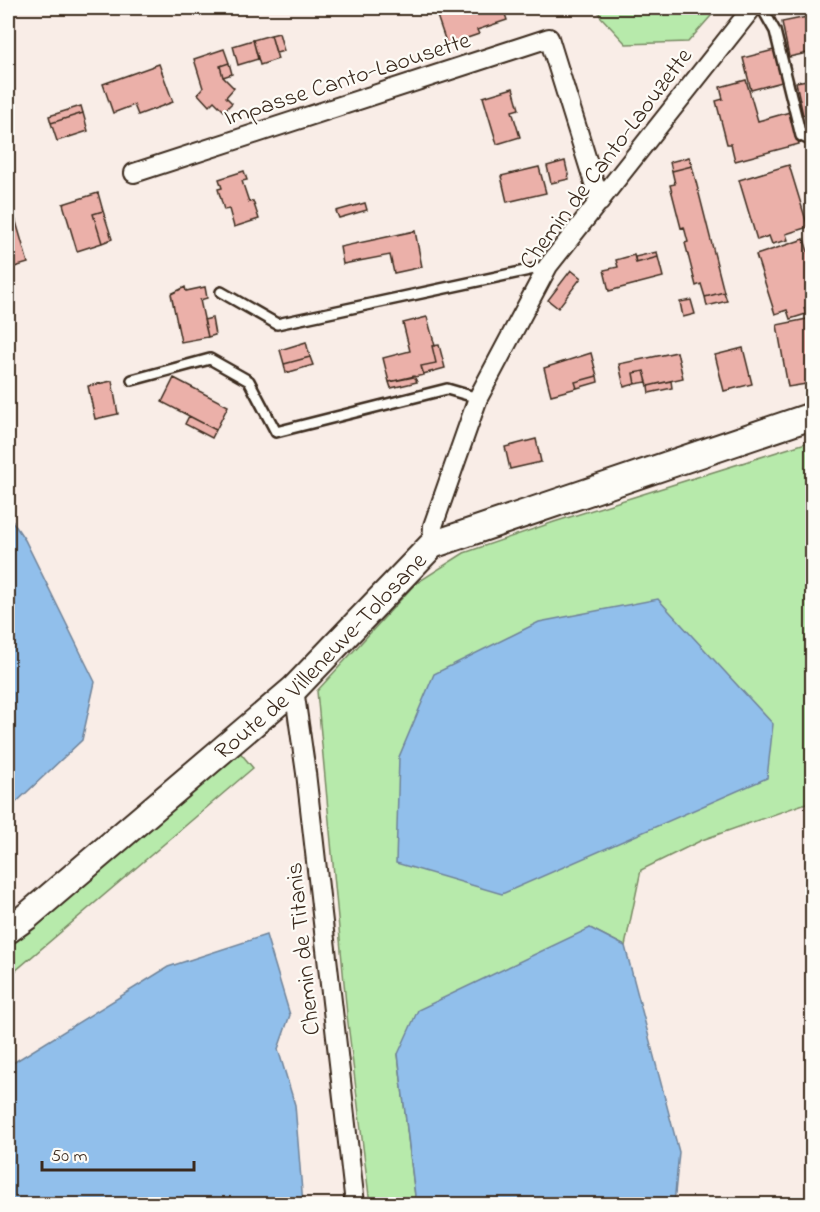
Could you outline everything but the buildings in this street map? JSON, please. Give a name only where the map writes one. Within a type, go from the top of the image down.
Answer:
[{"type":"street","name":"Chemin de Canto-Laouzette","points":[[432,545],[433,526],[478,398],[548,266],[752,8]]},
{"type":"street","name":"Impasse Canto-Laousette","points":[[134,173],[549,38],[600,202]]},
{"type":"street","name":"Route de Villeneuve-Tolosane","points":[[8,930],[294,689],[432,545],[813,416]]},
{"type":"street","name":"Chemin de Titanis","points":[[294,689],[306,773],[355,1204]]},
{"type":"lane","points":[[762,8],[775,31],[801,136],[813,141]]},
{"type":"lane","points":[[221,292],[278,324],[548,266]]},
{"type":"lane","points":[[132,380],[210,359],[249,381],[276,432],[447,389],[478,398]]},
{"type":"green space","points":[[598,8],[718,8],[688,42],[626,44],[600,16]]},
{"type":"green space","points":[[812,441],[812,801],[702,840],[641,870],[625,946],[590,928],[398,1054],[416,1204],[370,1204],[347,1015],[317,691],[415,584],[464,553],[554,522]]},
{"type":"green space","points":[[238,750],[253,768],[8,977],[8,945]]},
{"type":"water","points":[[8,515],[25,540],[95,682],[82,740],[8,810]]},
{"type":"water","points":[[658,599],[773,724],[767,778],[502,894],[396,863],[399,757],[434,674],[539,622]]},
{"type":"water","points":[[590,928],[625,946],[679,1152],[674,1204],[416,1204],[398,1054],[418,1010]]},
{"type":"water","points":[[266,935],[290,1015],[278,1049],[295,1105],[303,1204],[8,1204],[8,1066],[168,967]]}]
